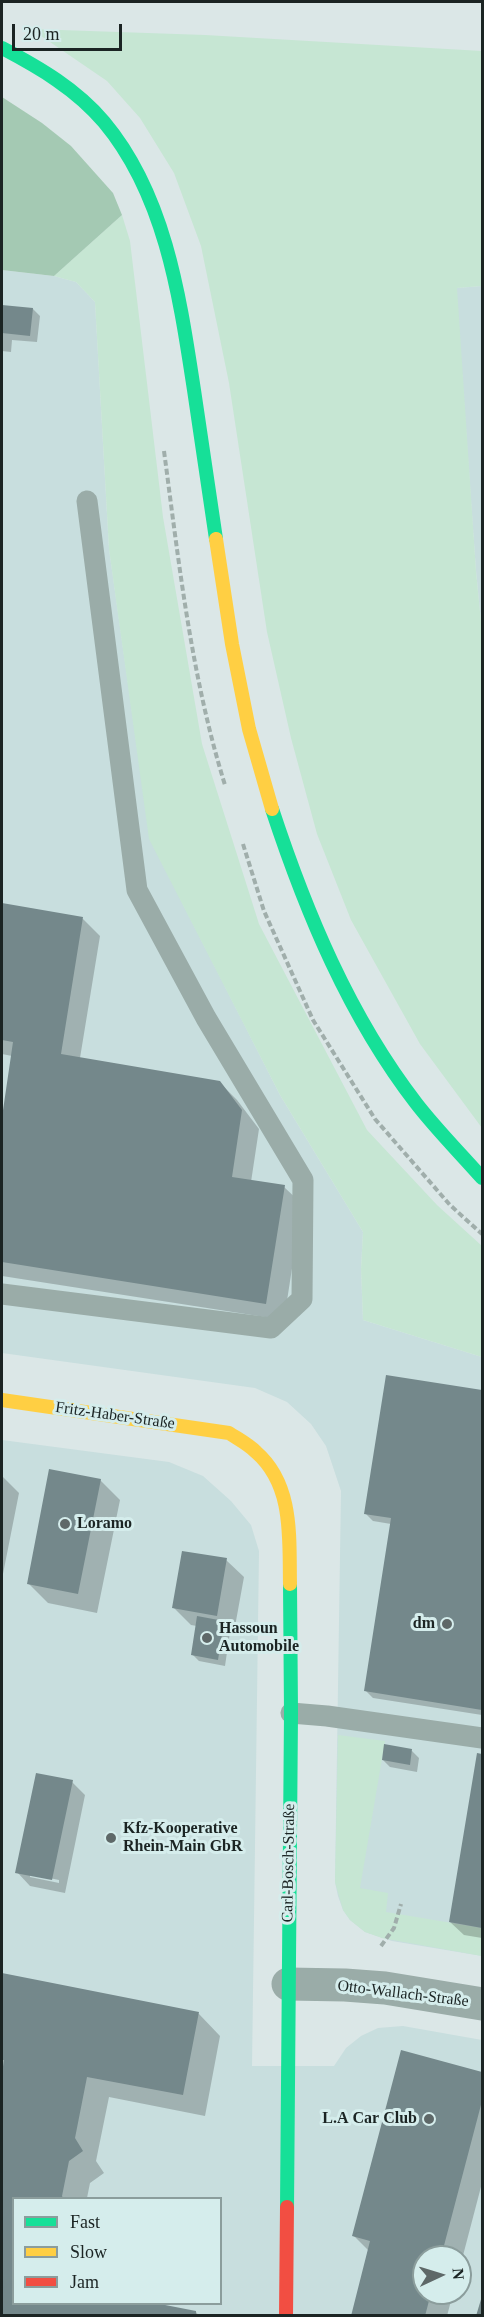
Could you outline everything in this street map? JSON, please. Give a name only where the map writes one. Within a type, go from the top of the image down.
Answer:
[{"type":"main road","points":[[2,48],[46,70],[75,91],[102,118],[123,146],[143,182],[169,256],[181,306],[232,644],[249,729],[272,811],[316,925],[338,974],[374,1041],[416,1103],[483,1178]]},
{"type":"main road","name":"Fritz-Haber-Straße","points":[[2,1400],[229,1433]]},
{"type":"main road","name":"Carl-Bosch-Straße","points":[[229,1433],[247,1444],[267,1464],[283,1491],[287,1506],[291,1713],[286,2316]]},
{"type":"street","name":"Otto-Wallach-Straße","points":[[288,1984],[385,1988],[483,2004]]},
{"type":"lane","points":[[2,1294],[271,1328],[302,1299],[303,1180],[206,1018],[137,890],[87,501]]},
{"type":"lane","points":[[291,1713],[483,1738]]},
{"type":"path","points":[[381,1946],[394,1928],[401,1904]]},
{"type":"shaded area","points":[[2,270],[54,276],[76,282],[95,302],[109,549],[150,839],[280,1095],[363,1232],[361,1269],[363,1320],[482,1357],[482,1956],[392,1941],[365,1932],[350,1920],[338,1896],[335,1882],[341,1491],[326,1446],[311,1424],[287,1402],[255,1388],[2,1353]]},
{"type":"shaded area","points":[[482,286],[482,632],[456,288]]},
{"type":"shaded area","points":[[2,1440],[169,1462],[203,1476],[231,1501],[251,1525],[259,1551],[252,2066],[334,2066],[346,2048],[361,2036],[378,2028],[403,2026],[482,2040],[482,2315],[2,2316]]},
{"type":"green space","points":[[31,29],[205,35],[482,51],[482,286],[457,288],[482,632],[482,1128],[420,1044],[351,920],[317,834],[291,738],[267,632],[229,383],[201,246],[174,173],[140,118],[107,81]]},
{"type":"green space","points":[[2,97],[42,123],[71,146],[113,193],[122,215],[54,276],[2,270]]},
{"type":"green space","points":[[122,215],[130,241],[163,517],[202,744],[259,924],[367,1130],[437,1205],[482,1246],[482,1357],[363,1320],[361,1269],[363,1232],[280,1095],[149,839],[109,549],[95,302],[76,282],[54,276]]},
{"type":"green space","points":[[338,1735],[385,1741],[360,1888],[388,1893],[386,1912],[482,1928],[482,1956],[382,1938],[365,1932],[350,1920],[343,1910],[335,1882]]},
{"type":"building","points":[[2,305],[33,308],[30,336],[2,333]]},
{"type":"building","points":[[2,903],[83,917],[61,1054],[220,1081],[242,1110],[232,1177],[285,1185],[266,1304],[2,1262],[2,1117],[13,1042],[2,1040]]},
{"type":"building","points":[[386,1375],[482,1390],[482,1710],[364,1691],[391,1518],[364,1514]]},
{"type":"building","points":[[49,1469],[101,1479],[78,1594],[27,1584]]},
{"type":"building","points":[[182,1551],[227,1558],[217,1616],[172,1608]]},
{"type":"building","name":"Hassoun Automobile","points":[[197,1616],[224,1621],[218,1660],[191,1655]]},
{"type":"building","points":[[384,1744],[412,1749],[410,1765],[382,1760]]},
{"type":"building","points":[[477,1753],[482,1754],[482,1928],[449,1922]]},
{"type":"building","points":[[36,1773],[73,1780],[52,1880],[15,1873]]},
{"type":"building","points":[[2,1973],[199,2012],[183,2095],[87,2077],[75,2138],[83,2151],[69,2161],[62,2197],[12,2197],[12,2305],[165,2305],[196,2311],[196,2316],[2,2316],[2,2073],[4,2060],[2,2060]]},
{"type":"building","points":[[401,2050],[482,2072],[482,2101],[444,2245],[412,2245],[412,2305],[428,2305],[425,2316],[351,2316],[370,2241],[352,2236]]},
{"type":"building","points":[[482,2296],[482,2316],[476,2316]]},
{"type":"traffic: fast","points":[[2,48],[57,80],[82,99],[104,122],[125,151],[142,182],[156,215],[176,285],[189,355],[216,539]]},
{"type":"traffic: fast","points":[[272,809],[315,924],[350,999],[370,1035],[416,1103],[482,1178]]},
{"type":"traffic: fast","points":[[287,2207],[290,1584]]},
{"type":"traffic: slow","points":[[216,539],[232,644],[249,729],[272,809]]},
{"type":"traffic: slow","points":[[2,1400],[229,1433],[253,1449],[268,1465],[277,1480],[287,1513],[290,1584]]},
{"type":"traffic: jam","points":[[286,2316],[287,2207]]},
{"type":"place","name":"Loramo","points":[[65,1524]]},
{"type":"place","name":"dm","points":[[447,1624]]},
{"type":"place","name":"Hassoun Automobile","points":[[207,1638]]},
{"type":"place","name":"Kfz-Kooperative Rhein-Main GbR","points":[[111,1838]]},
{"type":"place","name":"L.A Car Club","points":[[429,2119]]}]
